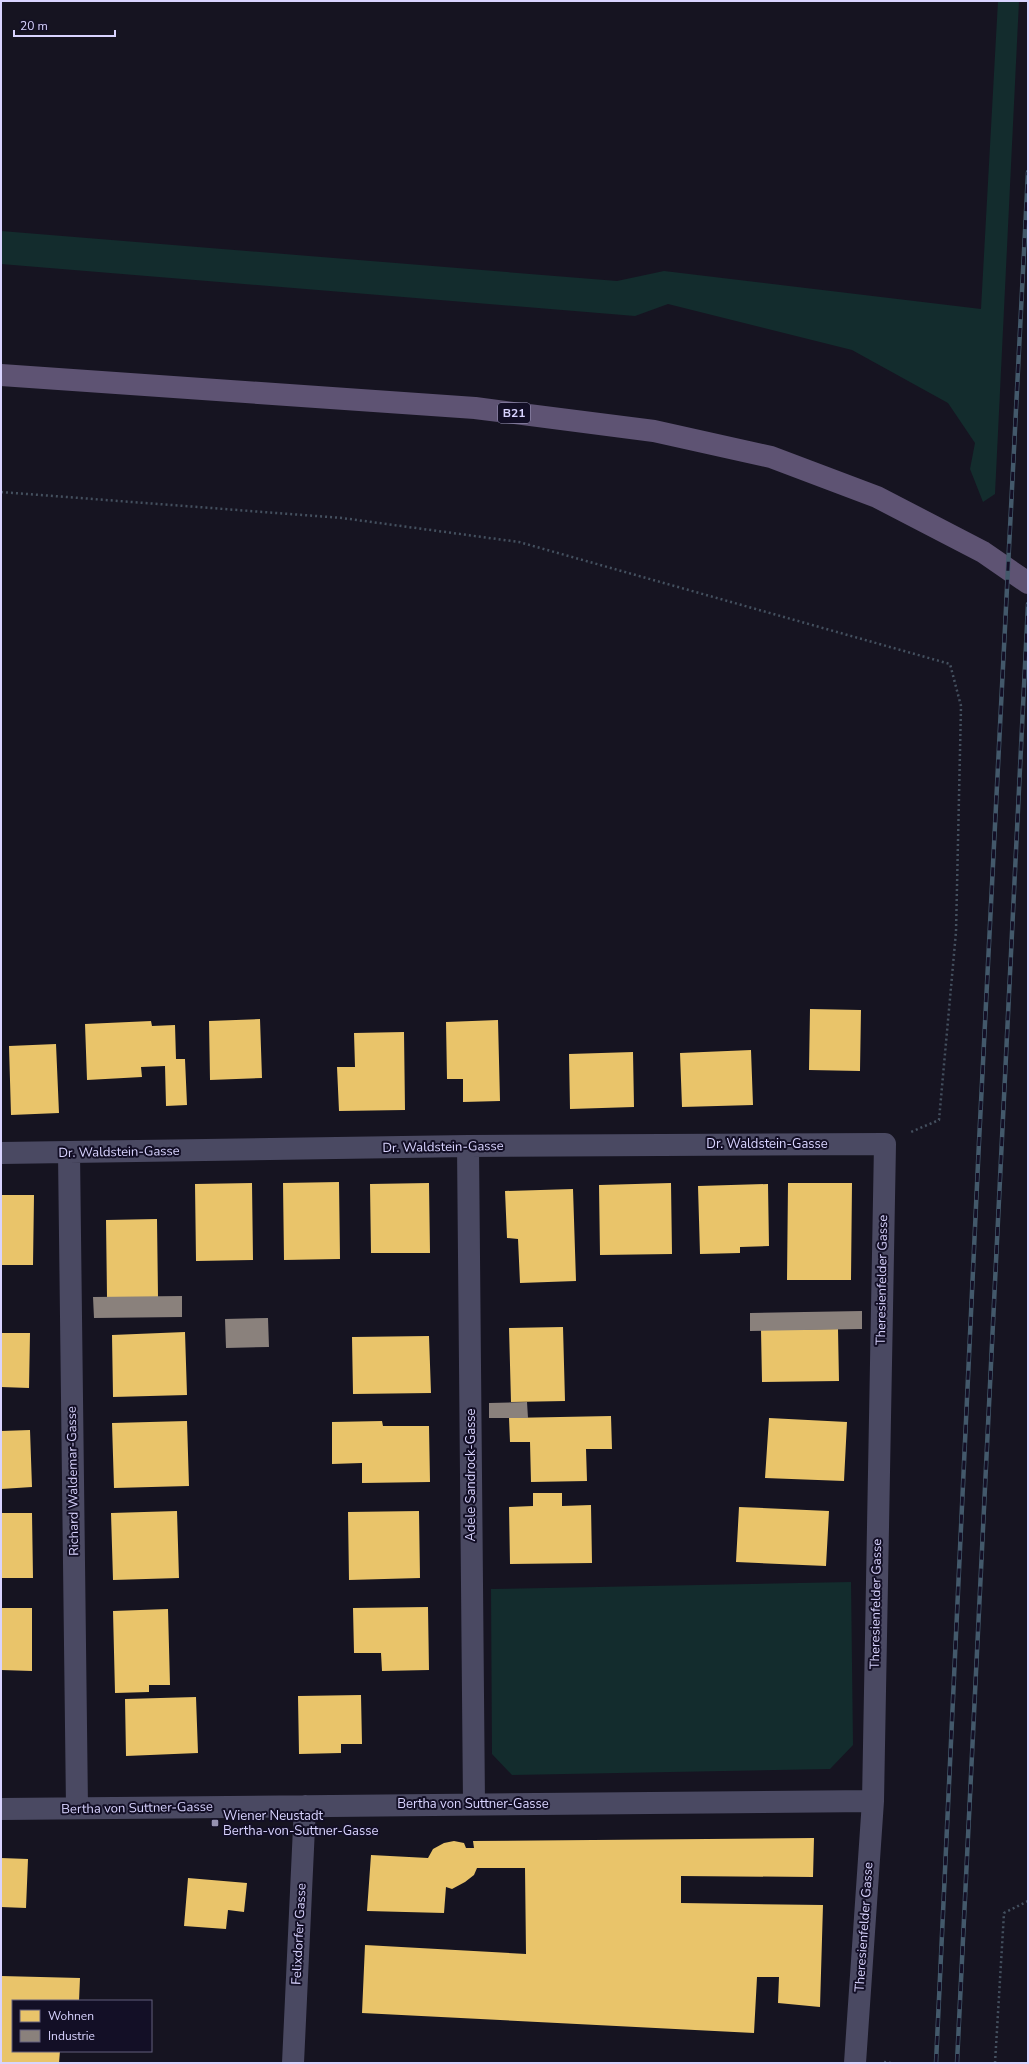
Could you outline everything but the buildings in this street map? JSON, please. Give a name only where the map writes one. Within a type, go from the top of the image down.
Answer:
[{"type":"main road","name":"B21","points":[[1,375],[475,408],[654,431],[771,457],[877,496],[983,552],[1028,583]]},
{"type":"street","name":"Dr. Waldstein-Gasse","points":[[1,1153],[468,1146],[885,1144]]},
{"type":"street","name":"Theresienfelder Gasse","points":[[855,2063],[873,1801],[885,1144]]},
{"type":"street","name":"Adele Sandrock-Gasse","points":[[468,1146],[474,1804]]},
{"type":"street","name":"Richard Waldemar-Gasse","points":[[69,1153],[77,1808]]},
{"type":"street","name":"Bertha von Suttner-Gasse","points":[[1,1809],[873,1801]]},
{"type":"street","name":"Felixdorfer Gasse","points":[[293,2063],[305,1806]]},
{"type":"path","points":[[1,492],[342,518],[519,542],[950,664],[961,706],[956,924],[939,1120],[885,1144]]},
{"type":"path","points":[[995,2063],[1004,1913],[1028,1901]]},
{"type":"green space","points":[[998,1],[1019,1],[995,494],[983,502],[970,469],[975,443],[948,403],[852,350],[668,304],[635,316],[1,264],[1,231],[617,281],[664,271],[981,309]]},
{"type":"green space","points":[[851,1582],[853,1745],[830,1769],[512,1775],[492,1754],[491,1589]]},
{"type":"railway","points":[[936,2063],[979,1142],[1028,172]]},
{"type":"railway","points":[[957,2063],[1028,604]]},
{"type":"place","name":"Wiener Neustadt Bertha-von-Suttner-Gasse","points":[[215,1823]]}]
